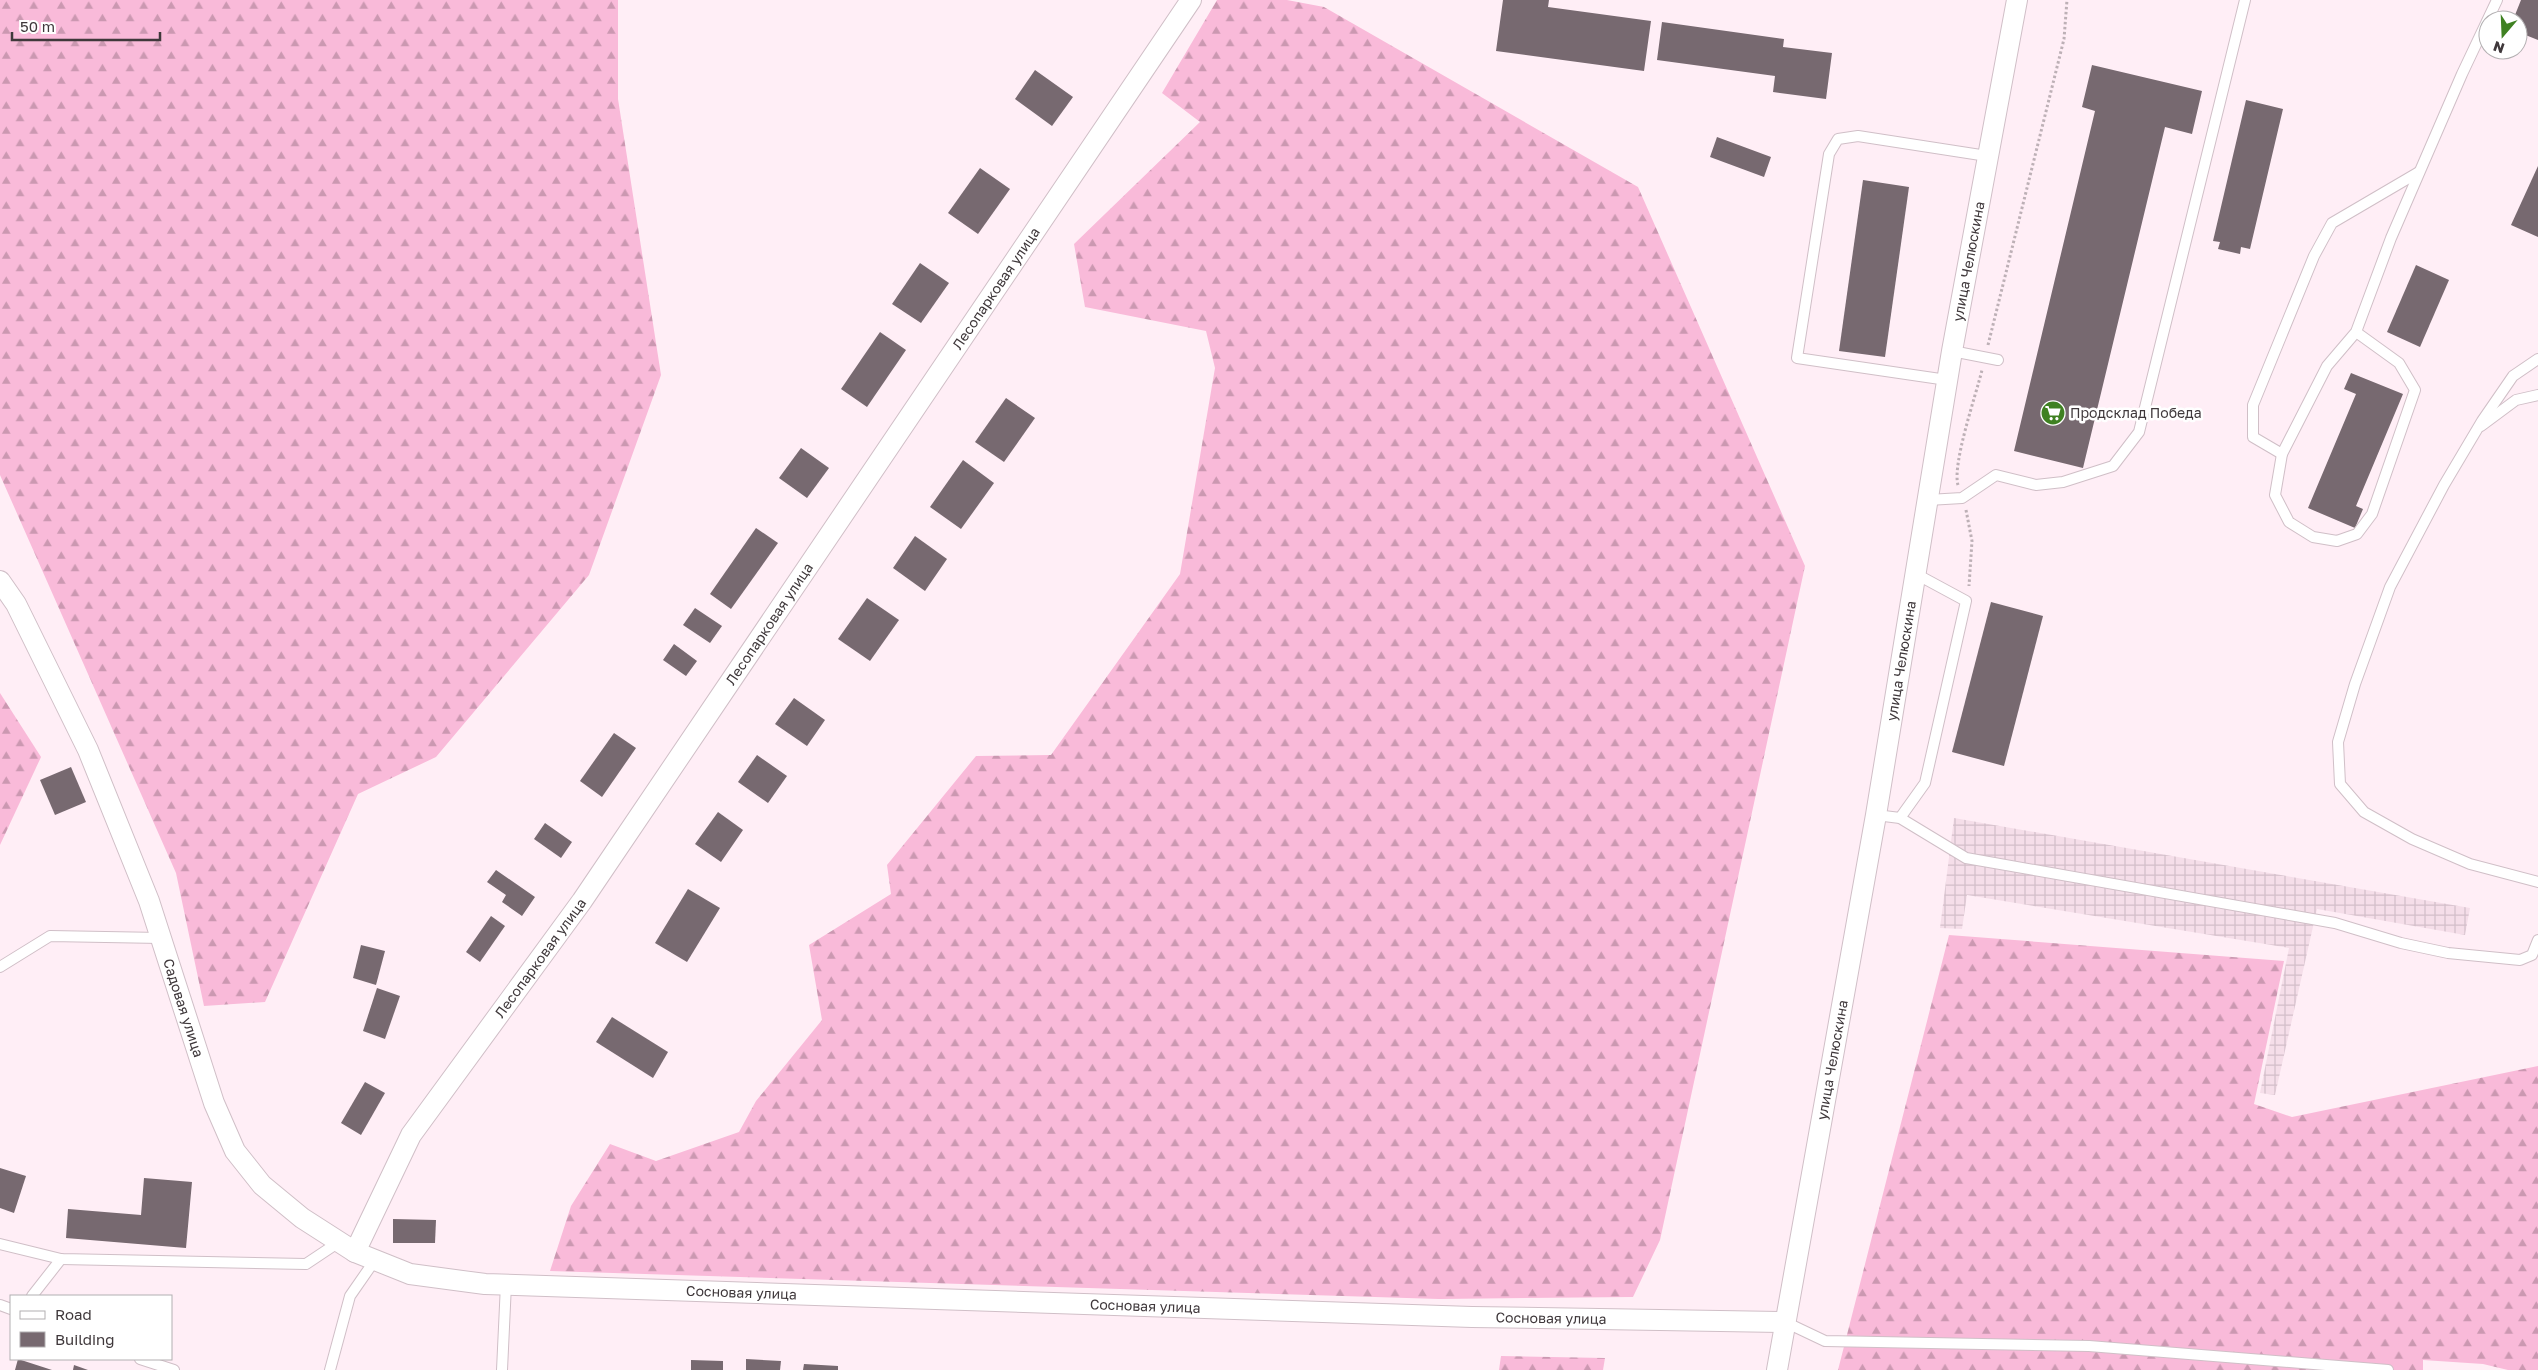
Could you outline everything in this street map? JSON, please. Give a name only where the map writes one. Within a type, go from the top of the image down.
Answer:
[{"type":"street","name":"Лесопарковая улица","points":[[347,1247],[411,1135],[582,901],[1191,0]]},
{"type":"street","name":"улица Челюскина","points":[[1777,1370],[1876,815],[1952,351],[2017,0]]},
{"type":"street","name":"Садовая улица","points":[[0,581],[16,604],[88,750],[149,901],[214,1103],[235,1151],[262,1185],[302,1218],[347,1247],[410,1274],[485,1284],[506,1284]]},
{"type":"street","name":"Сосновая улица","points":[[506,1284],[1462,1317],[1785,1322]]},
{"type":"lane","points":[[1928,500],[1962,498],[1996,475],[2036,485],[2063,482],[2113,466],[2139,432],[2244,0]]},
{"type":"lane","points":[[2356,332],[2399,363],[2415,390],[2372,514],[2357,534],[2337,541],[2313,537],[2289,522],[2276,495],[2282,454],[2326,366],[2356,332],[2391,238],[2419,172],[2497,0]]},
{"type":"lane","points":[[1947,380],[1798,358],[1829,154],[1838,139],[1858,136],[1987,156]]},
{"type":"lane","points":[[2282,454],[2253,437],[2253,406],[2314,256],[2332,224],[2419,172]]},
{"type":"lane","points":[[1952,351],[1998,360]]},
{"type":"lane","points":[[2538,359],[2513,376],[2476,430],[2444,485],[2390,587],[2355,684],[2338,742],[2340,784],[2364,812],[2412,839],[2470,864],[2538,882]]},
{"type":"lane","points":[[2476,430],[2516,400],[2538,395]]},
{"type":"lane","points":[[1900,818],[1925,784],[1966,601],[1916,574]]},
{"type":"lane","points":[[1876,815],[1900,818],[1966,858],[2335,923],[2401,943],[2448,953],[2520,960],[2532,955],[2538,940]]},
{"type":"lane","points":[[0,967],[50,936],[161,938]]},
{"type":"lane","points":[[0,1244],[61,1259],[306,1264],[347,1247]]},
{"type":"lane","points":[[33,1295],[61,1259]]},
{"type":"lane","points":[[330,1370],[350,1296],[375,1260]]},
{"type":"lane","points":[[502,1370],[506,1284]]},
{"type":"lane","points":[[1785,1322],[1825,1341],[2089,1346],[2388,1370]]},
{"type":"lane","points":[[151,1367],[174,1370]]},
{"type":"path","points":[[1966,601],[1971,579],[1972,541],[1969,520],[1956,478],[2064,39],[2067,0]]},
{"type":"shaded area","points":[[1954,818],[2470,908],[2465,935],[2317,909],[2275,1095],[2260,1093],[2289,948],[1967,895],[1962,929],[1940,928]]},
{"type":"green space","points":[[0,0],[618,0],[618,99],[661,375],[589,575],[436,757],[358,794],[265,1002],[204,1006],[176,873],[0,475]]},
{"type":"green space","points":[[1217,0],[1287,0],[1324,7],[1638,187],[1805,566],[1660,1240],[1633,1297],[1439,1299],[550,1271],[571,1206],[610,1144],[656,1161],[739,1132],[756,1101],[822,1020],[809,945],[891,894],[887,865],[976,756],[1051,755],[1180,574],[1215,368],[1206,331],[1085,307],[1074,244],[1200,122],[1162,93]]},
{"type":"green space","points":[[0,693],[41,757],[0,845]]},
{"type":"green space","points":[[1949,935],[2284,961],[2254,1104],[2292,1117],[2538,1066],[2538,1370],[2508,1370],[2483,1364],[2423,1360],[2423,1370],[1838,1370]]},
{"type":"green space","points":[[1501,1356],[1605,1358],[1603,1370],[1499,1370]]},
{"type":"building","points":[[1503,0],[1549,0],[1548,7],[1651,21],[1644,71],[1496,51]]},
{"type":"building","points":[[2521,0],[2538,0],[2538,40],[2528,36],[2528,10],[2517,10]]},
{"type":"building","points":[[1662,22],[1784,39],[1783,47],[1832,53],[1826,99],[1773,92],[1775,76],[1657,60]]},
{"type":"building","points":[[2092,65],[2202,91],[2192,134],[2165,127],[2083,468],[2014,451],[2095,111],[2082,107]]},
{"type":"building","points":[[1035,70],[1073,97],[1052,126],[1015,99]]},
{"type":"building","points":[[2246,100],[2283,109],[2250,249],[2241,247],[2240,254],[2218,249],[2220,242],[2213,241]]},
{"type":"building","points":[[1717,137],[1771,157],[1764,177],[1710,157]]},
{"type":"building","points":[[2538,166],[2538,237],[2511,225]]},
{"type":"building","points":[[980,168],[1010,189],[978,234],[948,213]]},
{"type":"building","points":[[1863,180],[1909,187],[1885,357],[1839,351]]},
{"type":"building","points":[[920,263],[949,283],[921,323],[892,304]]},
{"type":"building","points":[[2416,265],[2449,280],[2420,347],[2387,332]]},
{"type":"building","points":[[880,332],[906,350],[867,407],[841,389]]},
{"type":"building","points":[[2351,373],[2403,394],[2356,506],[2363,509],[2355,528],[2308,508],[2356,394],[2344,389]]},
{"type":"building","points":[[1006,398],[1035,418],[1004,462],[975,442]]},
{"type":"building","points":[[801,448],[829,468],[807,498],[779,478]]},
{"type":"building","points":[[963,460],[994,483],[961,529],[930,507]]},
{"type":"building","points":[[756,528],[778,543],[731,609],[710,594]]},
{"type":"building","points":[[915,536],[947,559],[925,591],[893,568]]},
{"type":"building","points":[[867,598],[899,620],[870,661],[838,639]]},
{"type":"building","points":[[1991,602],[2043,616],[2004,766],[1952,752]]},
{"type":"building","points":[[695,608],[722,626],[710,643],[683,625]]},
{"type":"building","points":[[674,644],[697,661],[686,676],[663,660]]},
{"type":"building","points":[[794,698],[825,720],[807,746],[775,724]]},
{"type":"building","points":[[614,733],[636,748],[602,797],[580,781]]},
{"type":"building","points":[[757,755],[787,776],[768,803],[738,782]]},
{"type":"building","points":[[71,767],[86,802],[55,815],[40,780]]},
{"type":"building","points":[[718,812],[743,830],[721,862],[695,844]]},
{"type":"building","points":[[545,823],[572,842],[561,858],[534,839]]},
{"type":"building","points":[[496,870],[535,897],[522,916],[502,902],[506,895],[487,882]]},
{"type":"building","points":[[688,889],[720,908],[687,962],[655,943]]},
{"type":"building","points":[[491,916],[505,926],[480,962],[466,952]]},
{"type":"building","points":[[361,945],[385,951],[376,985],[353,978]]},
{"type":"building","points":[[377,988],[400,996],[385,1039],[363,1031]]},
{"type":"building","points":[[612,1017],[668,1052],[653,1078],[596,1042]]},
{"type":"building","points":[[365,1082],[385,1093],[361,1135],[341,1123]]},
{"type":"building","points":[[0,1168],[26,1176],[14,1213],[0,1208]]},
{"type":"building","points":[[144,1178],[192,1182],[186,1248],[66,1238],[68,1209],[141,1215]]},
{"type":"building","points":[[393,1219],[436,1220],[435,1243],[393,1243]]},
{"type":"building","points":[[746,1359],[781,1361],[780,1370],[746,1370]]},
{"type":"building","points":[[18,1360],[21,1360],[52,1370],[15,1370]]},
{"type":"building","points":[[691,1360],[723,1361],[723,1370],[691,1370]]},
{"type":"building","points":[[804,1364],[838,1366],[838,1370],[803,1370]]},
{"type":"building","points":[[74,1365],[88,1370],[73,1370]]},
{"type":"place","name":"Продсклад Победа","points":[[2053,413]]}]
